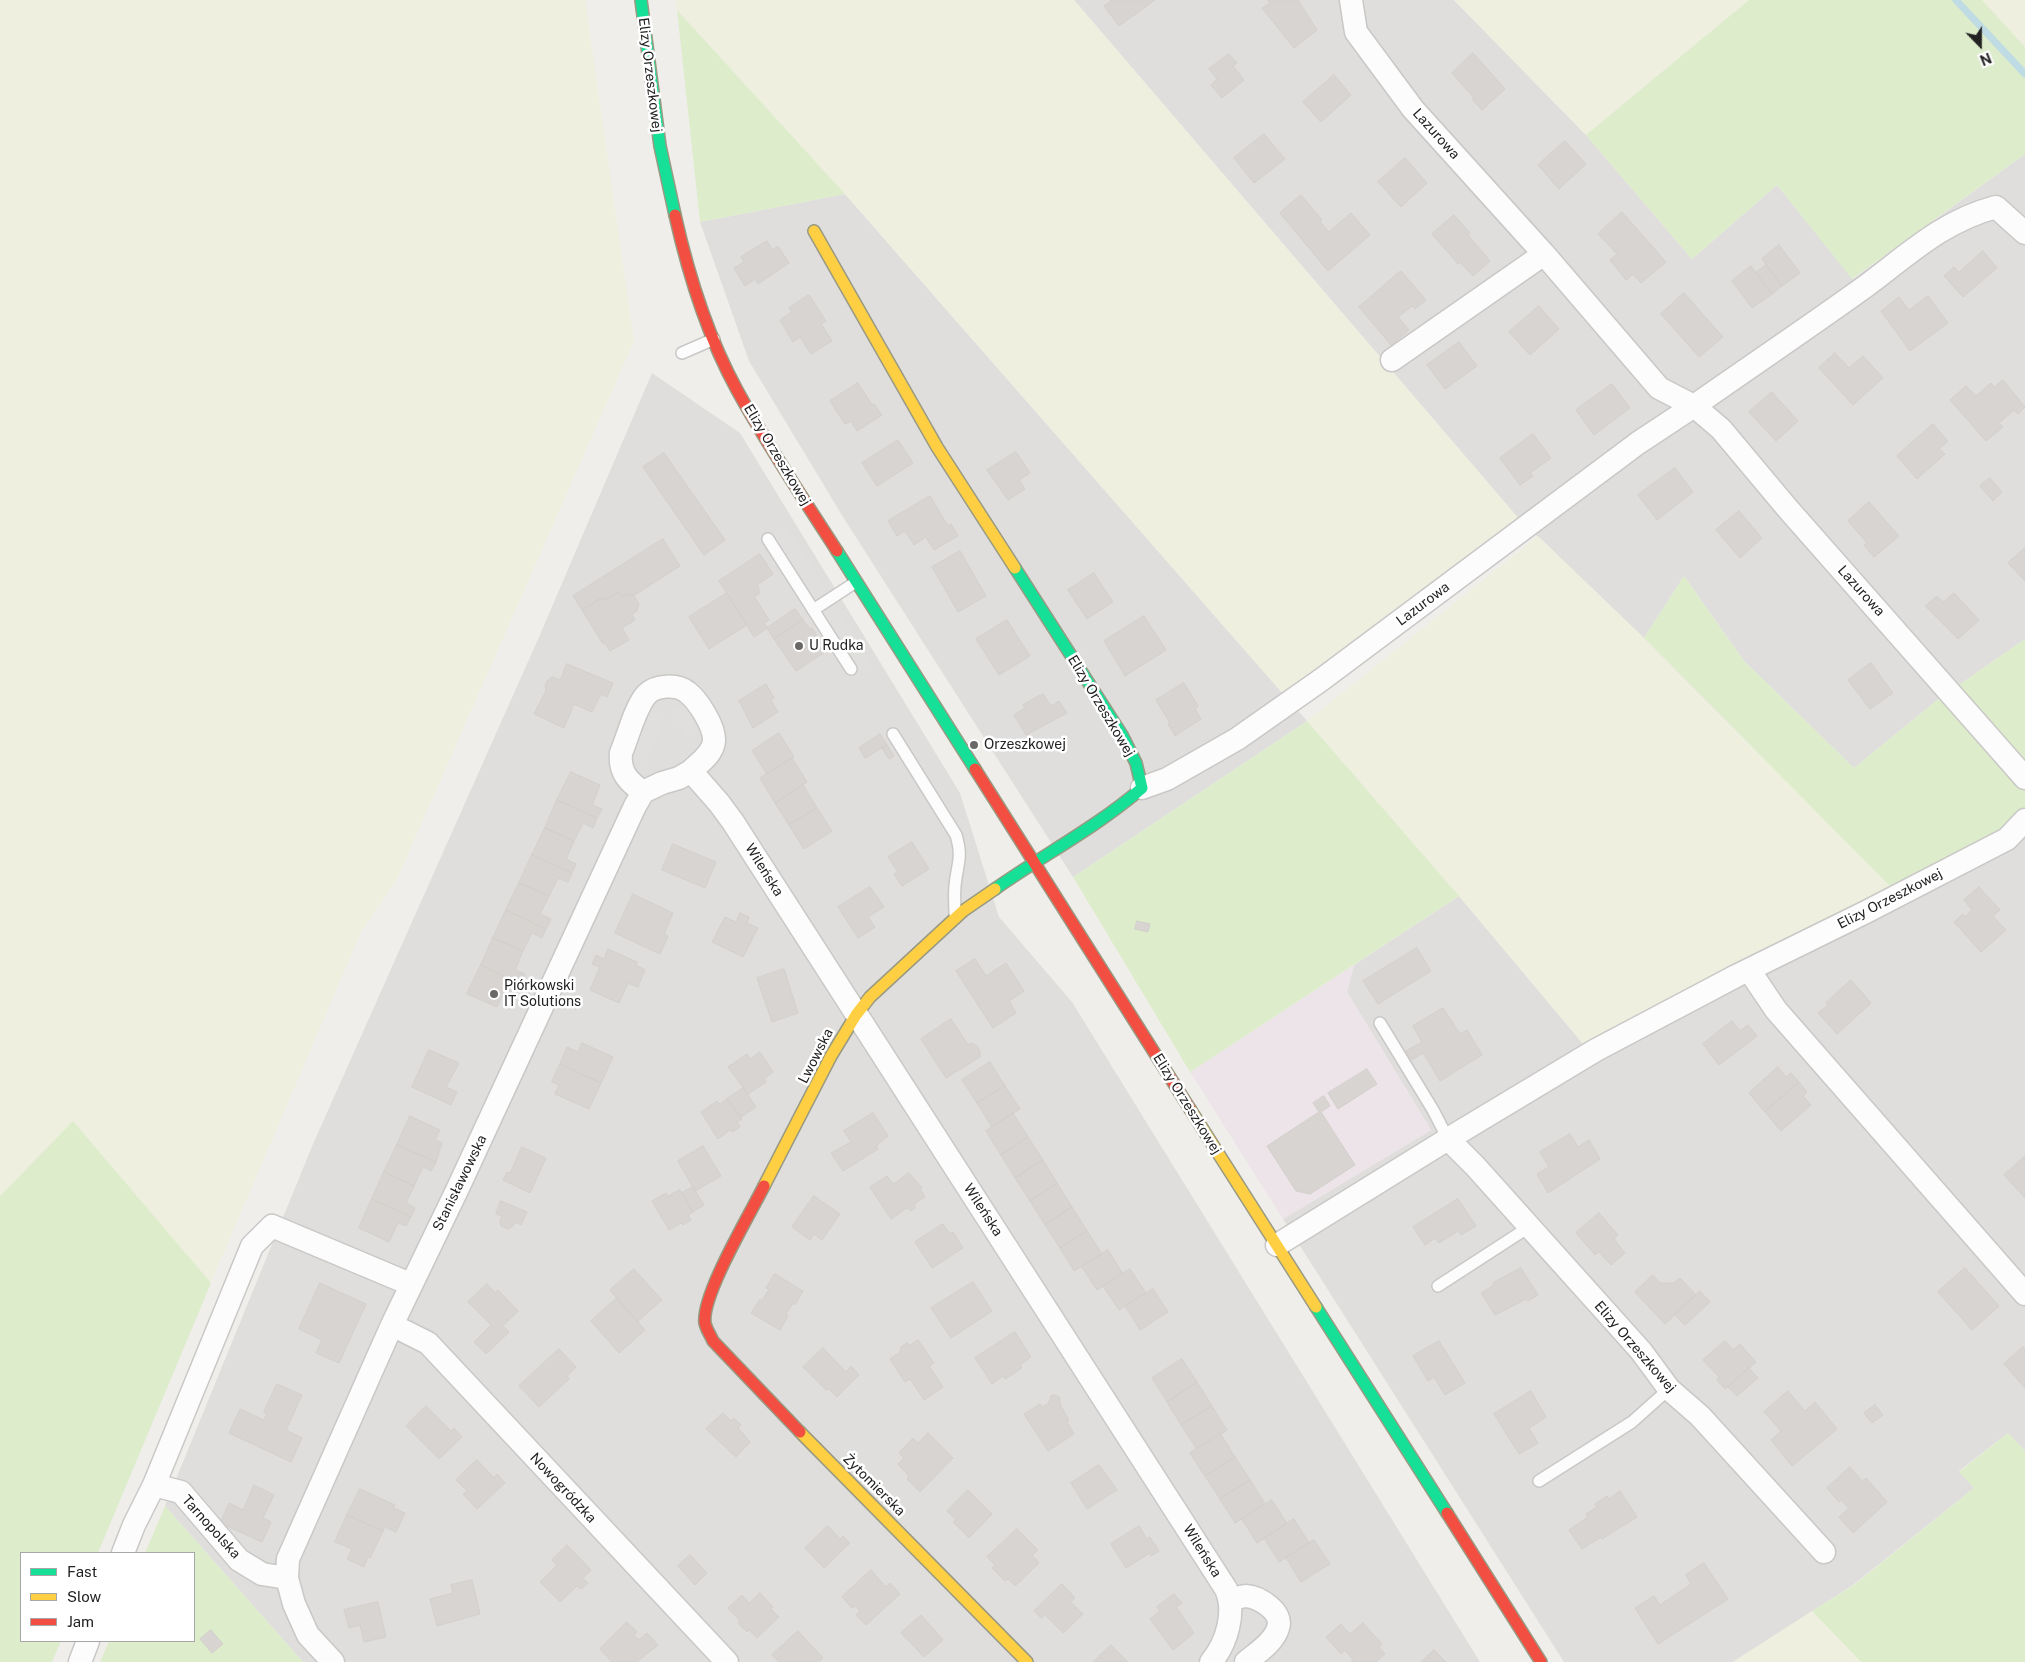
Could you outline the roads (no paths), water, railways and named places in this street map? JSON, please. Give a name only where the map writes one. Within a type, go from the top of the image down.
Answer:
[{"type":"street","name":"Elizy Orzeszkowej","points":[[641,0],[660,146],[685,261],[714,339],[736,388],[1032,862],[1541,1662]]},
{"type":"street","name":"Lazurowa","points":[[1351,0],[1356,32],[1395,87],[1544,254],[1659,388],[1694,406],[1721,429],[1788,509],[2025,778]]},
{"type":"street","name":"Lazurowa","points":[[1142,788],[1167,779],[1237,738],[1321,680],[1638,443],[1866,285],[1940,230],[1972,213],[1996,207],[2025,233]]},
{"type":"street","name":"Elizy Orzeszkowej","points":[[814,231],[937,448],[1122,735],[1136,763],[1142,788]]},
{"type":"street","points":[[1392,360],[1544,254]]},
{"type":"street","points":[[672,686],[686,692],[705,715],[714,741],[709,753],[691,771],[679,778],[662,782],[643,792],[628,782],[620,762],[621,753],[642,702],[649,692],[672,686]]},
{"type":"street","name":"Wileńska","points":[[691,771],[733,822],[1086,1368],[1221,1580],[1231,1600]]},
{"type":"street","points":[[1032,862],[1117,810],[1142,788]]},
{"type":"street","name":"Stanisławowska","points":[[287,1578],[288,1558],[410,1284],[458,1188],[643,792]]},
{"type":"street","name":"Elizy Orzeszkowej","points":[[1277,1245],[1596,1050],[2007,839],[2025,820]]},
{"type":"street","name":"Lwowska","points":[[705,1324],[706,1309],[716,1278],[831,1056],[856,1015],[870,997],[955,918],[1032,862]]},
{"type":"street","points":[[1750,970],[1776,1010],[2025,1294]]},
{"type":"street","name":"Elizy Orzeszkowej","points":[[1448,1139],[1475,1166],[1640,1352],[1669,1389],[1700,1416],[1824,1552]]},
{"type":"street","points":[[123,1552],[134,1525],[154,1485],[252,1246],[272,1226],[410,1284]]},
{"type":"street","name":"Żytomierska","points":[[705,1324],[713,1341],[762,1394],[1027,1662]]},
{"type":"street","name":"Nowogródzka","points":[[392,1325],[428,1343],[727,1662]]},
{"type":"street","name":"Tarnopolska","points":[[154,1485],[180,1492],[239,1560],[262,1574],[287,1578]]},
{"type":"street","points":[[287,1578],[294,1604],[308,1635],[333,1662]]},
{"type":"street","points":[[1212,1662],[1225,1640],[1231,1600],[1244,1596],[1260,1600],[1269,1606],[1278,1620],[1279,1627],[1274,1636],[1246,1662]]},
{"type":"street","points":[[80,1662],[88,1642]]},
{"type":"lane","points":[[682,353],[714,339]]},
{"type":"lane","points":[[768,539],[851,669]]},
{"type":"lane","points":[[813,610],[856,582]]},
{"type":"lane","points":[[893,734],[956,835],[961,849],[955,886],[955,918]]},
{"type":"lane","points":[[1380,1023],[1433,1110],[1448,1139]]},
{"type":"lane","points":[[1438,1286],[1529,1227]]},
{"type":"lane","points":[[1539,1481],[1632,1422],[1669,1389]]},
{"type":"waterway","points":[[1956,0],[2025,74]]},
{"type":"place","name":"U Rudka","points":[[799,646]]},
{"type":"place","name":"Orzeszkowej","points":[[974,745]]},
{"type":"place","name":"Piórkowski IT Solutions","points":[[494,994]]}]
